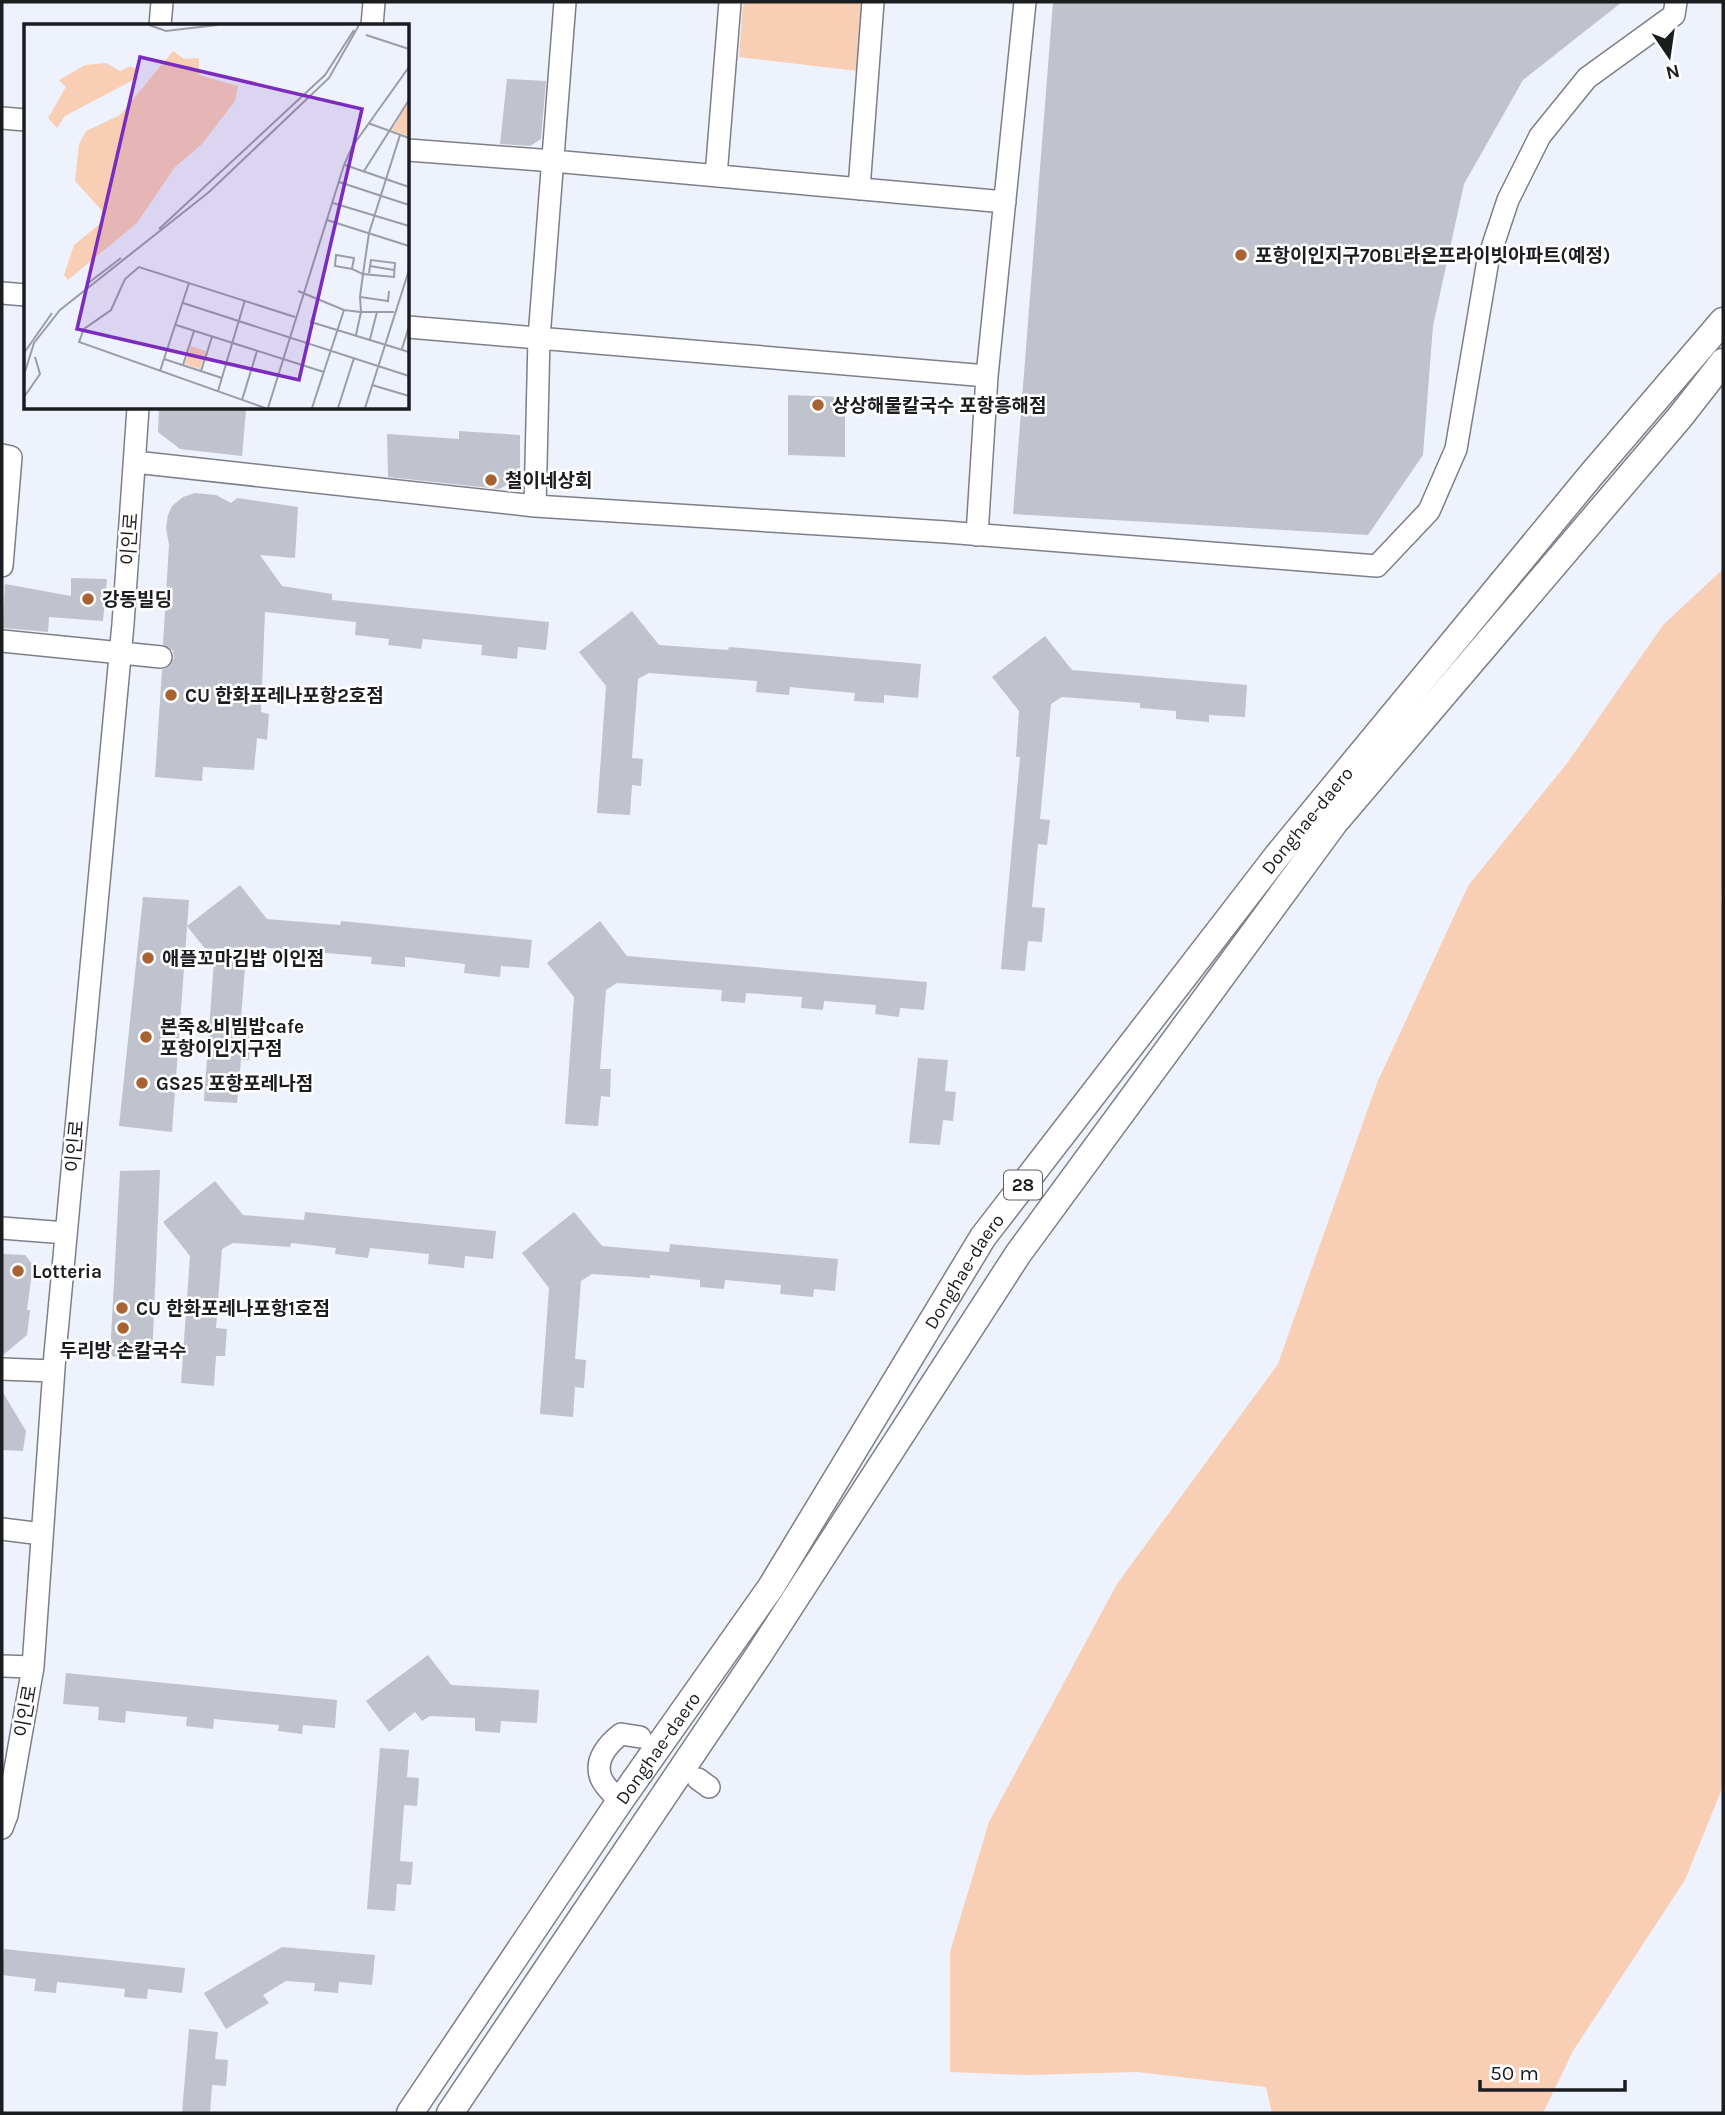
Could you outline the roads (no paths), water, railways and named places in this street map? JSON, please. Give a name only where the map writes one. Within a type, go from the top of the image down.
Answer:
[{"type":"main road","name":"Donghae-daero","points":[[410,2113],[620,1801],[771,1587],[983,1237],[1277,856],[1591,475],[1723,321]]},
{"type":"main road","points":[[450,2113],[765,1644],[1018,1254],[1335,822],[1723,362]]},
{"type":"street","points":[[160,24],[162,2]]},
{"type":"street","points":[[372,24],[374,2]]},
{"type":"street","points":[[535,506],[539,338],[565,2]]},
{"type":"street","points":[[716,176],[730,2]]},
{"type":"street","points":[[859,189],[873,2]]},
{"type":"street","points":[[976,535],[987,376],[1025,2]]},
{"type":"street","points":[[135,462],[535,506],[976,535],[1377,566],[1429,511],[1456,449],[1488,260],[1508,200],[1540,136],[1587,78],[1674,15],[1676,2]]},
{"type":"street","points":[[2,118],[24,120]]},
{"type":"street","points":[[410,150],[1005,202]]},
{"type":"street","points":[[2,293],[24,295]]},
{"type":"street","points":[[410,327],[987,376]]},
{"type":"street","name":"이인로","points":[[2,1828],[7,1815],[33,1667],[53,1371],[120,653],[138,410]]},
{"type":"street","points":[[2,455],[11,457],[2,565]]},
{"type":"street","points":[[2,641],[161,657]]},
{"type":"street","points":[[2,1228],[66,1233]]},
{"type":"street","points":[[2,1368],[53,1371]]},
{"type":"street","points":[[2,1529],[42,1534]]},
{"type":"street","points":[[2,1665],[33,1667]]},
{"type":"street","points":[[620,1801],[601,1779],[599,1763],[609,1743],[621,1734],[639,1737]]},
{"type":"place","name":"포항이인지구70BL라온프라이빗아파트(예정)","points":[[1241,255]]},
{"type":"place","name":"상상해물칼국수 포항흥해점","points":[[818,405]]},
{"type":"place","name":"철이네상회","points":[[491,480]]},
{"type":"place","name":"강동빌딩","points":[[88,599]]},
{"type":"place","name":"CU 한화포레나포항2호점","points":[[171,695]]},
{"type":"place","name":"애플꼬마김밥 이인점","points":[[148,958]]},
{"type":"place","name":"본죽&비빔밥cafe 포항이인지구점","points":[[146,1037]]},
{"type":"place","name":"GS25 포항포레나점","points":[[142,1083]]},
{"type":"place","name":"Lotteria","points":[[18,1271]]},
{"type":"place","name":"CU 한화포레나포항1호점","points":[[122,1308]]},
{"type":"place","name":"두리방 손칼국수","points":[[123,1328]]}]
